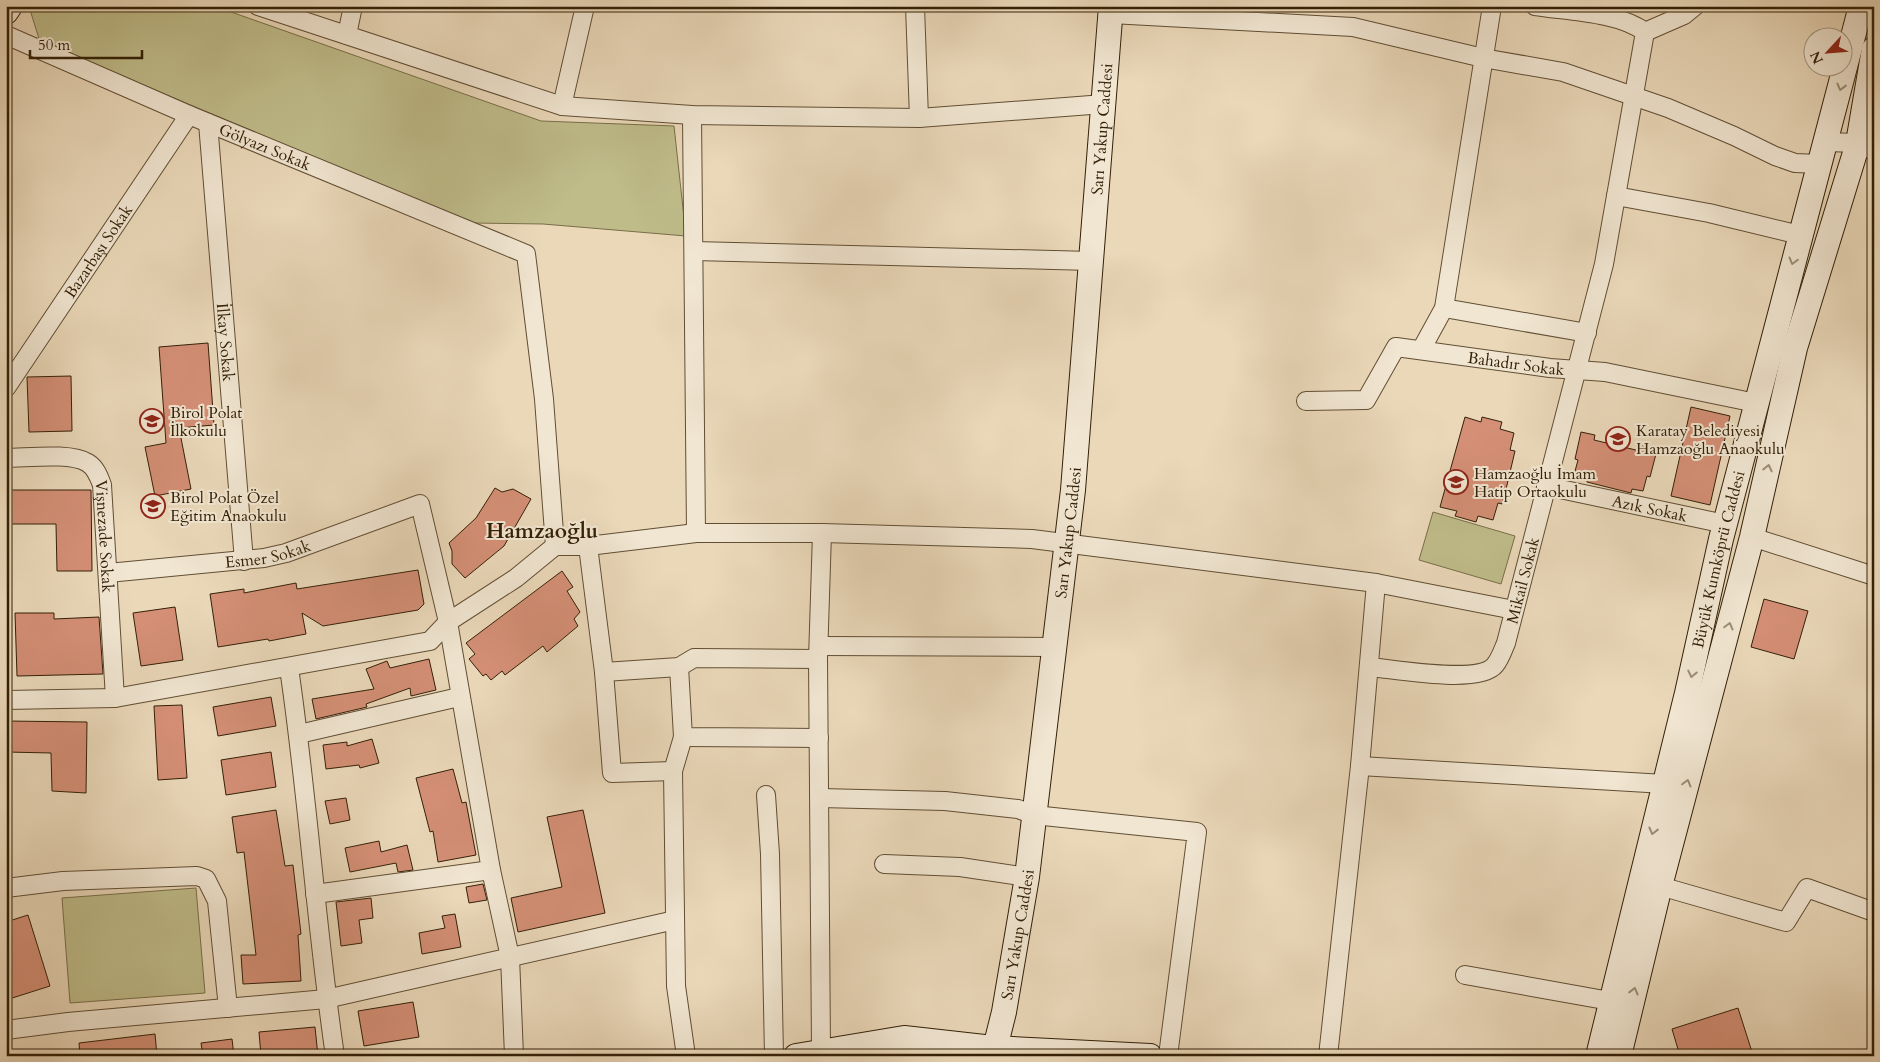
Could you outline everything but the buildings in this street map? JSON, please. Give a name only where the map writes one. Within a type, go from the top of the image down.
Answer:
[{"type":"street","points":[[6,12],[10,6]]},
{"type":"street","points":[[258,6],[562,106],[692,115],[919,118],[1104,104]]},
{"type":"street","points":[[347,35],[353,6]]},
{"type":"street","points":[[562,106],[585,6]]},
{"type":"street","points":[[915,6],[919,118]]},
{"type":"street","points":[[1421,350],[1444,308],[1492,6]]},
{"type":"street","points":[[1535,6],[1600,15],[1638,27],[1645,32],[1684,16],[1694,6]]},
{"type":"street","name":"Büyük Kumköprü Caddesi","points":[[1603,1054],[1610,1001],[1665,784],[1725,524],[1861,6]]},
{"type":"street","points":[[1111,10],[1353,27],[1483,58],[1563,72],[1668,108],[1775,156],[1795,163],[1823,153],[1866,147]]},
{"type":"street","name":"Sarı Yakup Caddesi","points":[[993,1052],[1004,1012],[1027,877],[1073,490],[1111,10]]},
{"type":"street","name":"Mikail Sokak","points":[[1368,667],[1455,676],[1487,671],[1495,665],[1506,643],[1604,264],[1645,32]]},
{"type":"street","name":"Gölyazı Sokak","points":[[6,34],[189,115],[526,254],[544,399],[555,546]]},
{"type":"street","name":"Büyük Kumköprü Caddesi","points":[[1603,1054],[1625,1030],[1660,886],[1752,537],[1796,348],[1866,147],[1874,48]]},
{"type":"street","name":"Bazarbaşı Sokak","points":[[6,388],[189,115]]},
{"type":"street","points":[[692,115],[696,533]]},
{"type":"street","name":"İlkay Sokak","points":[[208,123],[244,561]]},
{"type":"street","points":[[1616,196],[1709,213],[1800,235]]},
{"type":"street","points":[[694,251],[1091,261]]},
{"type":"street","points":[[1444,308],[1587,333]]},
{"type":"street","name":"Bahadır Sokak","points":[[1306,401],[1366,400],[1396,347],[1605,372],[1756,403]]},
{"type":"street","name":"Vişnezade Sokak","points":[[6,458],[76,458],[88,463],[97,473],[102,485],[115,698]]},
{"type":"street","name":"Azık Sokak","points":[[1546,486],[1725,524]]},
{"type":"street","name":"Esmer Sokak","points":[[108,573],[244,561],[286,553],[420,504],[448,622]]},
{"type":"street","points":[[6,700],[115,698],[430,641],[448,622],[516,578],[555,546],[588,546],[696,533],[822,533],[1032,539],[1376,583],[1514,610]]},
{"type":"street","points":[[821,1050],[819,653],[822,533]]},
{"type":"street","points":[[1752,537],[1874,576]]},
{"type":"street","points":[[588,546],[604,672],[612,774],[672,771]]},
{"type":"street","points":[[1328,1056],[1360,766],[1376,583]]},
{"type":"street","points":[[448,622],[459,697],[491,870],[510,957],[514,1056]]},
{"type":"street","points":[[604,672],[679,667],[694,658],[1054,647]]},
{"type":"street","points":[[679,667],[683,738],[672,771],[676,986],[686,1056]]},
{"type":"street","points":[[289,668],[299,734],[326,999],[335,1056]]},
{"type":"street","points":[[299,734],[459,697]]},
{"type":"street","points":[[683,738],[819,738]]},
{"type":"street","points":[[1360,766],[1665,784]]},
{"type":"street","points":[[766,795],[770,854],[774,1056]]},
{"type":"street","points":[[820,798],[945,801],[1018,809],[1034,815],[1197,832],[1168,1056]]},
{"type":"street","points":[[884,864],[960,867],[1027,877]]},
{"type":"street","points":[[315,894],[491,870]]},
{"type":"street","points":[[6,888],[62,881],[197,876],[206,879],[217,902],[228,1008]]},
{"type":"street","points":[[1660,886],[1786,922],[1807,888],[1874,912]]},
{"type":"street","points":[[6,1030],[68,1022],[326,999],[675,920]]},
{"type":"street","points":[[1465,975],[1610,1001]]},
{"type":"street","points":[[1625,1030],[1624,1051],[1626,1056]]},
{"type":"street","points":[[796,1056],[821,1050],[904,1038],[993,1052],[1150,1056]]},
{"type":"shaded area","points":[[36,6],[214,6],[541,121],[674,126],[686,236],[543,224],[472,223],[40,42],[31,13]]},
{"type":"shaded area","points":[[1433,512],[1515,536],[1501,584],[1419,560]]},
{"type":"shaded area","points":[[196,888],[205,993],[70,1003],[62,898]]},
{"type":"place","name":"Birol Polat İlkokulu","points":[[152,421]]},
{"type":"place","name":"Karatay Belediyesi Hamzaoğlu Anaokulu","points":[[1618,439]]},
{"type":"place","name":"Hamzaoğlu İmam Hatip Ortaokulu","points":[[1456,482]]},
{"type":"place","name":"Birol Polat Özel Eğitim Anaokulu","points":[[153,506]]},
{"type":"district","name":"Hamzaoğlu","points":[[542,531]]}]
